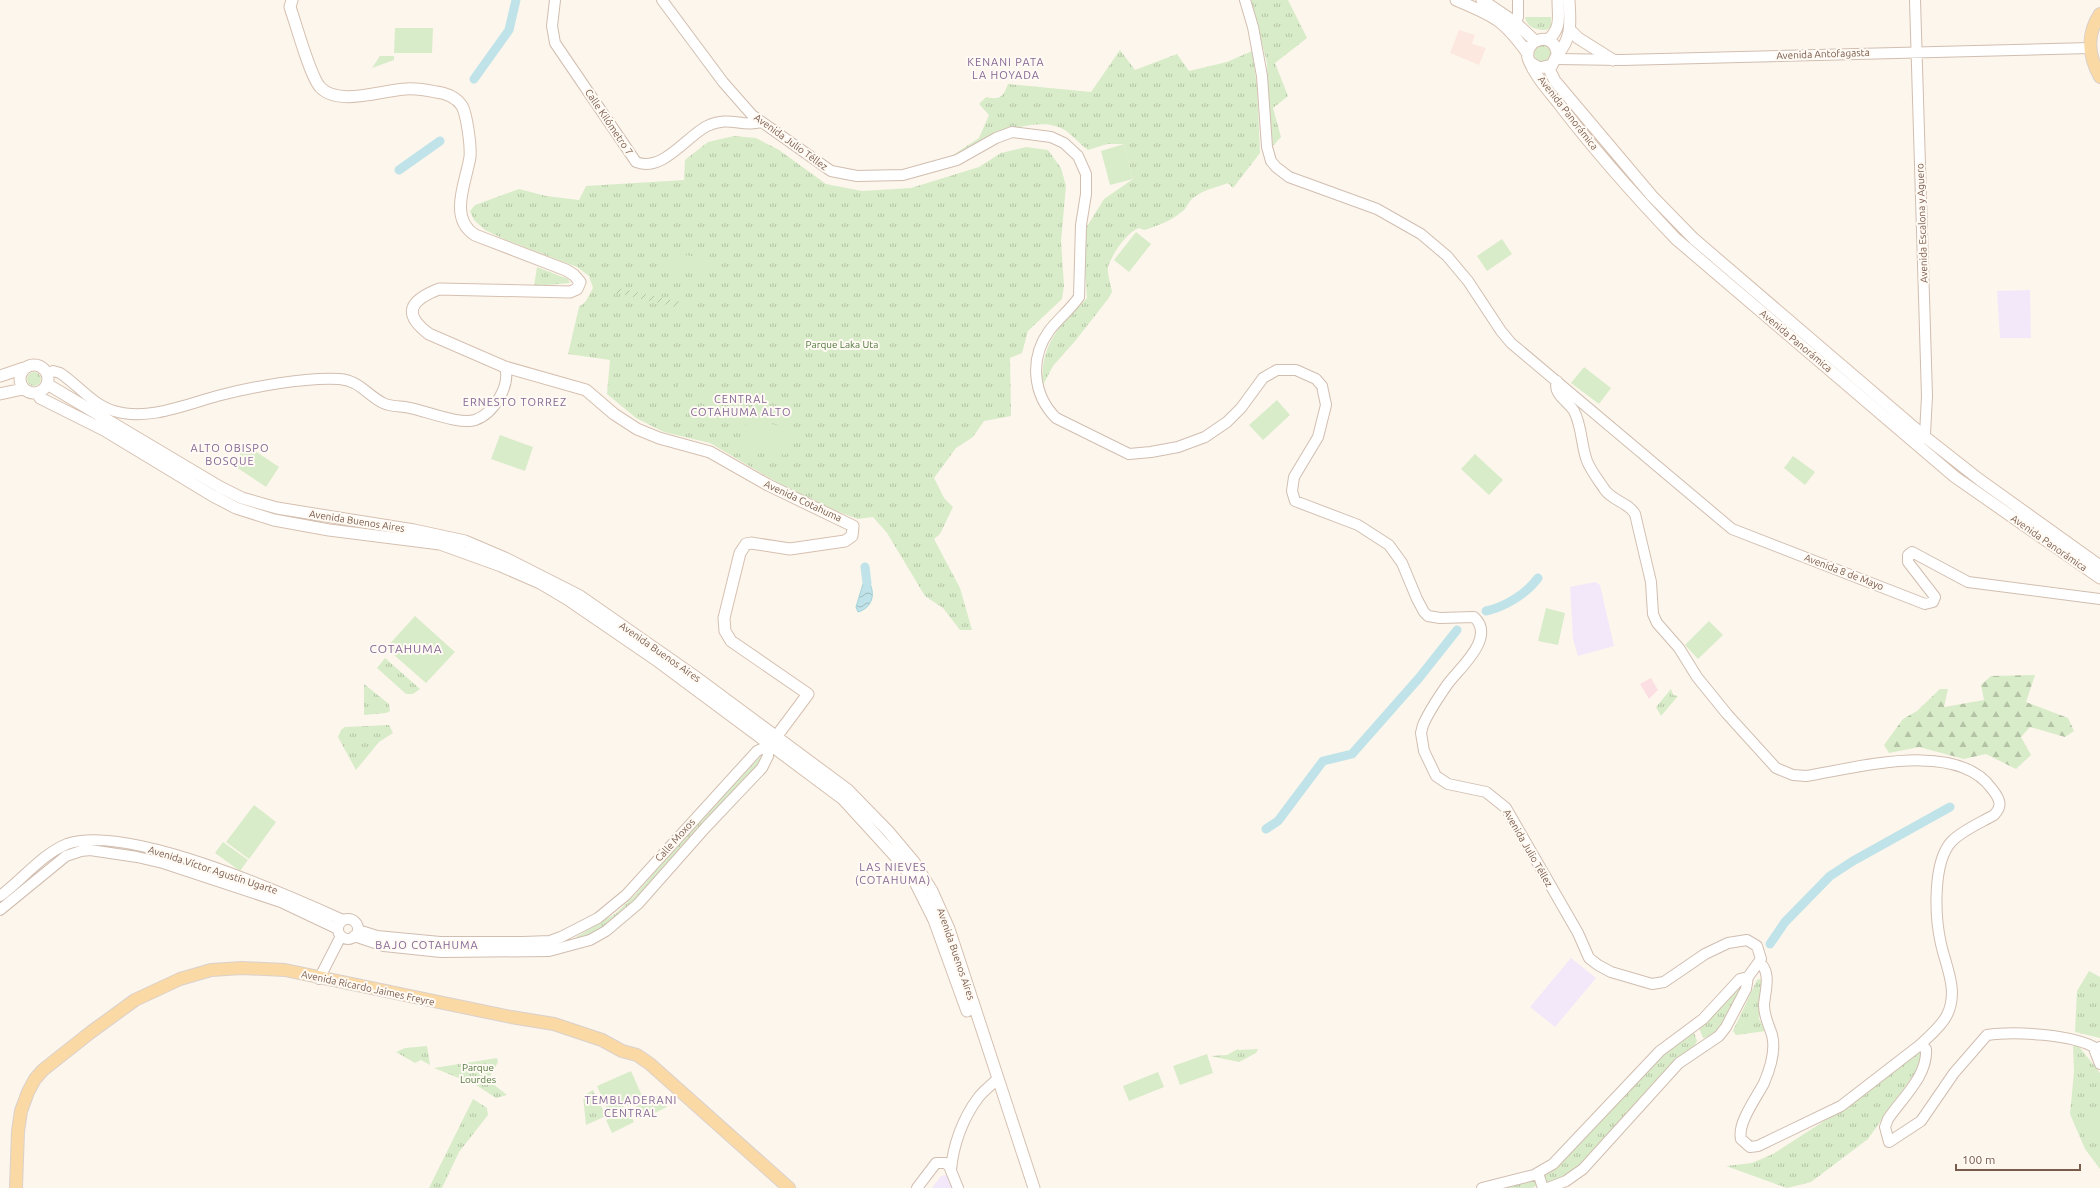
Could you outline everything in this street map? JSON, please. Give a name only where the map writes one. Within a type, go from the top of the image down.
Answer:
[{"type":"main road","name":"Avenida Cotahuma","points":[[292,0],[290,7],[314,76],[320,87],[327,92],[336,95],[359,96],[398,90],[420,89],[440,92],[458,101],[465,113],[470,155],[461,201],[462,220],[464,226],[475,235],[566,270],[574,275],[580,282],[577,289],[570,292],[440,289],[423,295],[413,308],[414,318],[419,326],[429,334],[505,367],[586,390],[614,414],[645,433],[710,452],[768,485],[853,526],[852,536],[845,541],[790,549],[751,543],[746,544],[740,553],[724,618],[727,636],[731,641],[808,694],[771,743]]},
{"type":"main road","name":"Avenida Panorámica","points":[[1456,0],[1494,17],[1535,41]]},
{"type":"main road","name":"Avenida Panorámica","points":[[1482,0],[1514,28],[1543,83],[1573,122],[1630,190],[1688,250],[1920,440],[2041,522],[2100,566]]},
{"type":"main road","points":[[1558,0],[1557,32],[1548,40],[1535,41],[1531,44],[1529,58],[1539,68],[1548,67],[1565,46],[1570,30],[1569,0]]},
{"type":"main road","points":[[2100,14],[2093,25],[2089,39],[2091,59],[2100,77]]},
{"type":"main road","points":[[1570,30],[1578,38],[1613,60]]},
{"type":"main road","points":[[1548,40],[1555,46],[1557,57]]},
{"type":"main road","name":"Avenida Panorámica","points":[[1548,67],[1555,81],[1640,182],[1694,239],[1920,440],[1955,476],[2100,578]]},
{"type":"main road","points":[[1630,190],[1640,182]]},
{"type":"main road","points":[[0,376],[20,368],[38,365],[42,367],[47,379],[41,391],[36,393],[27,392],[20,385],[20,376],[24,368]]},
{"type":"main road","name":"Avenida Buenos Aires","points":[[47,379],[58,392],[220,487],[242,498],[277,508],[440,535],[465,541],[505,558],[580,596],[771,743]]},
{"type":"main road","points":[[0,394],[23,389]]},
{"type":"main road","name":"Avenida Buenos Aires","points":[[36,393],[40,398],[104,430],[213,496],[236,508],[274,520],[329,530],[440,544],[464,552],[540,583],[567,599],[659,662],[771,743],[848,790],[893,836],[923,876],[932,891],[949,929],[1026,1188]]},
{"type":"main road","name":"Avenida Ricardo Jaimes Freyre","points":[[16,1188],[18,1131],[21,1111],[35,1078],[91,1032],[135,1000],[180,979],[211,970],[258,968],[285,970],[554,1024],[602,1040],[622,1051],[637,1055],[650,1064],[789,1188]]},
{"type":"main road","name":"Avenida Buenos Aires","points":[[995,1081],[1034,1188]]},
{"type":"street","name":"Calle Kilómetro 7","points":[[555,0],[552,26],[555,43],[636,162],[648,164],[666,157],[699,131],[722,120],[753,125],[761,122]]},
{"type":"street","name":"Avenida Julio Téllez","points":[[662,0],[723,82],[752,115],[831,171],[858,176],[903,175],[957,160],[996,138],[1012,132],[1051,137],[1064,143],[1078,156],[1083,165],[1086,174],[1086,194],[1081,225],[1079,297],[1049,332],[1038,357],[1036,382],[1040,396],[1050,412],[1056,418],[1122,451],[1136,454],[1178,446],[1205,437],[1227,422],[1241,408],[1263,378],[1269,373],[1277,370],[1296,370],[1316,379],[1322,386],[1325,395],[1325,410],[1318,437],[1294,477],[1292,491],[1296,501],[1358,525],[1389,545],[1402,563],[1417,599],[1428,616],[1440,618],[1474,617],[1480,628],[1480,639],[1474,653],[1447,684],[1423,726],[1421,733],[1424,750],[1436,776],[1448,784],[1486,792],[1506,808],[1578,933],[1589,958],[1607,971],[1652,984],[1664,982],[1705,954],[1736,940],[1747,940],[1752,942],[1759,950],[1759,962]]},
{"type":"street","points":[[1245,0],[1253,27],[1262,76],[1267,147],[1276,167],[1289,177],[1377,209],[1421,234],[1447,256],[1468,281],[1501,331],[1511,343],[1557,381],[1558,391],[1573,409],[1577,418],[1587,461],[1611,497],[1629,507],[1635,514],[1651,582],[1653,614],[1657,622],[1679,648],[1697,676],[1727,714],[1776,768],[1793,775],[1806,776],[1894,762],[1937,762],[1966,768],[1976,772],[1987,782],[1998,796],[2000,804],[1999,810],[1994,815],[1952,841],[1939,871],[1937,911],[1941,944],[1950,970],[1952,989],[1947,1015],[1938,1027],[1920,1045],[1885,1070],[1841,1106],[1758,1146],[1746,1145],[1740,1136],[1741,1129],[1764,1082],[1774,1049],[1772,1036],[1764,1012],[1768,982],[1766,970],[1759,962],[1748,977],[1749,980],[1739,1003],[1726,1027],[1719,1036],[1679,1063],[1583,1169],[1566,1181],[1548,1188]]},
{"type":"street","points":[[1514,28],[1518,0]]},
{"type":"street","name":"Avenida Escalona y Aguero","points":[[1915,0],[1927,396],[1920,440]]},
{"type":"street","name":"Avenida Antofagasta","points":[[1557,57],[1613,60],[1917,51],[2090,48]]},
{"type":"street","points":[[47,379],[53,371],[60,373],[103,407],[133,414],[152,413],[186,406],[262,386],[320,379],[351,380],[385,404],[466,422],[481,417],[497,401],[507,378],[505,367]]},
{"type":"street","name":"Avenida 8 de Mayo","points":[[1557,381],[1738,533],[1805,557],[1925,604],[1933,602],[1935,597],[1908,562],[1908,555],[1912,552],[1968,582],[2098,596]]},
{"type":"street","name":"Calle Moxos","points":[[577,929],[598,918],[626,895],[757,751],[771,743]]},
{"type":"street","name":"Calle Moxos","points":[[606,931],[638,904],[706,827],[762,768],[768,756],[771,743]]},
{"type":"street","name":"Avenida Víctor Agustín Ugarte","points":[[0,896],[57,849],[79,841],[104,842],[143,846],[273,888],[345,933],[405,939],[476,943],[550,941],[577,929]]},
{"type":"street","name":"Avenida Víctor Agustín Ugarte","points":[[0,910],[60,860],[72,853],[90,850],[137,857],[163,863],[280,902],[345,933],[384,946],[418,950],[522,952],[560,949],[590,940],[606,931]]},
{"type":"street","points":[[319,978],[345,933]]},
{"type":"street","points":[[1482,1188],[1538,1173],[1553,1164],[1660,1051],[1703,1018],[1740,979],[1748,977]]},
{"type":"street","points":[[1920,1045],[1926,1049],[1927,1056],[1923,1069],[1888,1119],[1885,1127],[1889,1142],[1921,1121],[1954,1072],[1987,1035],[2037,1035],[2071,1038],[2089,1043],[2098,1048],[2096,1054],[2100,1064]]},
{"type":"street","points":[[951,1170],[953,1153],[965,1120],[979,1097],[995,1081]]},
{"type":"street","points":[[917,1188],[936,1163],[945,1163],[951,1170],[958,1188]]},
{"type":"street","points":[[1538,1173],[1543,1188]]},
{"type":"shaded area","points":[[1459,30],[1475,35],[1472,44],[1486,48],[1479,65],[1450,53]]},
{"type":"shaded area","points":[[2030,290],[2031,338],[2000,338],[1997,291]]},
{"type":"shaded area","points":[[1595,582],[1600,585],[1614,646],[1578,656],[1573,639],[1570,587]]},
{"type":"shaded area","points":[[1651,678],[1658,690],[1649,699],[1640,684]]},
{"type":"shaded area","points":[[1571,958],[1596,978],[1555,1027],[1530,1007]]},
{"type":"shaded area","points":[[945,1175],[950,1177],[953,1188],[932,1188],[941,1176]]},
{"type":"green space","points":[[1251,0],[1288,0],[1307,38],[1275,63],[1288,96],[1273,108],[1281,137],[1273,146],[1268,101],[1267,63]]},
{"type":"green space","points":[[1525,17],[1551,17],[1551,27],[1546,30],[1533,28],[1528,24]]},
{"type":"green space","points":[[395,28],[433,28],[432,53],[394,53]]},
{"type":"green space","points":[[1539,45],[1547,45],[1552,50],[1550,61],[1547,63],[1539,63],[1534,58],[1534,50]]},
{"type":"green space","points":[[1120,50],[1135,70],[1177,54],[1189,71],[1227,62],[1252,51],[1257,85],[1260,153],[1233,188],[1228,183],[1201,193],[1192,199],[1184,210],[1175,217],[1144,230],[1139,228],[1134,230],[1125,239],[1116,250],[1108,267],[1112,292],[1076,340],[1053,366],[1043,385],[1043,366],[1049,345],[1059,328],[1087,298],[1085,270],[1086,228],[1104,199],[1133,179],[1124,144],[1107,144],[1088,150],[1065,130],[1052,125],[1038,124],[1006,131],[950,157],[979,138],[989,115],[979,104],[986,97],[1000,97],[1008,84],[1091,92]]},
{"type":"green space","points":[[380,56],[394,56],[394,60],[372,68]]},
{"type":"green space","name":"Parque Laka Uta","points":[[734,136],[756,138],[779,150],[826,184],[862,191],[911,188],[979,167],[1001,153],[1026,147],[1048,150],[1061,168],[1066,186],[1061,241],[1064,286],[1062,299],[1028,331],[1022,353],[1010,358],[1011,416],[984,421],[973,437],[956,448],[934,478],[944,498],[953,507],[940,534],[934,539],[960,588],[972,630],[960,630],[943,608],[925,596],[887,533],[873,517],[858,519],[839,512],[790,490],[710,443],[664,432],[636,418],[607,394],[610,360],[568,354],[579,307],[586,301],[593,288],[589,276],[577,267],[506,240],[485,230],[474,220],[470,211],[475,205],[519,189],[546,196],[579,200],[586,186],[684,180],[685,160],[708,142]]},
{"type":"green space","points":[[1124,144],[1133,179],[1110,185],[1101,151]]},
{"type":"green space","points":[[1136,232],[1151,244],[1129,272],[1114,260]]},
{"type":"green space","points":[[1502,239],[1512,254],[1487,271],[1477,256]]},
{"type":"green space","points":[[676,254],[706,258],[704,274],[671,272]]},
{"type":"green space","points":[[537,267],[568,279],[570,283],[534,286]]},
{"type":"green space","points":[[618,288],[681,302],[680,308],[617,293]]},
{"type":"green space","points":[[1584,367],[1611,388],[1599,404],[1571,383]]},
{"type":"green space","points":[[31,372],[37,372],[41,376],[41,382],[37,386],[31,386],[27,382],[27,376]]},
{"type":"green space","points":[[681,377],[699,382],[696,392],[678,387]]},
{"type":"green space","points":[[706,383],[724,389],[720,401],[702,395]]},
{"type":"green space","points":[[1277,400],[1290,415],[1263,440],[1249,425]]},
{"type":"green space","points":[[747,419],[790,428],[785,455],[742,446]]},
{"type":"green space","points":[[500,435],[533,447],[525,471],[491,459]]},
{"type":"green space","points":[[246,445],[279,467],[266,487],[233,465]]},
{"type":"green space","points":[[1475,454],[1503,480],[1489,495],[1461,469]]},
{"type":"green space","points":[[1793,456],[1815,472],[1805,485],[1784,468]]},
{"type":"green space","points":[[1546,608],[1565,613],[1558,645],[1538,641]]},
{"type":"green space","points":[[415,616],[455,652],[426,683],[386,648]]},
{"type":"green space","points":[[1709,621],[1723,635],[1698,659],[1685,645]]},
{"type":"green space","points":[[385,658],[420,689],[413,694],[406,694],[377,668]]},
{"type":"green space","points":[[2035,675],[2026,702],[2068,718],[2074,731],[2065,737],[2030,727],[2021,737],[2031,755],[2016,769],[1986,754],[1964,759],[1919,747],[1889,753],[1884,745],[1903,719],[1917,711],[1940,689],[1948,689],[1944,707],[1984,700],[1981,685],[1991,676]]},
{"type":"green space","points":[[364,684],[389,704],[390,711],[386,713],[364,715]]},
{"type":"green space","points":[[1671,689],[1673,695],[1678,696],[1661,716],[1656,707]]},
{"type":"green space","points":[[389,725],[393,733],[379,742],[356,770],[338,737],[341,730],[345,727]]},
{"type":"green space","points":[[762,755],[765,758],[636,901],[601,930],[578,941],[576,937],[615,914],[634,896],[696,824]]},
{"type":"green space","points":[[254,805],[276,822],[249,859],[226,842]]},
{"type":"green space","points":[[223,842],[248,860],[240,871],[215,853]]},
{"type":"green space","points":[[2089,971],[2100,977],[2100,1038],[2075,1032],[2077,991]]},
{"type":"green space","points":[[1760,979],[1762,981],[1759,1019],[1766,1031],[1736,1035],[1733,1031],[1757,980]]},
{"type":"green space","points":[[1740,985],[1742,987],[1727,1018],[1717,1031],[1710,1036],[1703,1038],[1698,1025]]},
{"type":"green space","points":[[1693,1030],[1697,1041],[1695,1045],[1678,1058],[1583,1163],[1567,1175],[1546,1184],[1542,1176],[1553,1168],[1588,1135],[1669,1046]]},
{"type":"green space","points":[[2073,1044],[2077,1044],[2100,1073],[2100,1169],[2085,1149],[2070,1114],[2074,1072]]},
{"type":"green space","points":[[427,1046],[430,1065],[421,1060],[415,1063],[396,1052],[405,1048]]},
{"type":"green space","points":[[1238,1049],[1258,1049],[1256,1053],[1239,1062],[1210,1056],[1227,1055]]},
{"type":"green space","points":[[1918,1050],[1922,1050],[1923,1057],[1914,1074],[1868,1139],[1811,1182],[1787,1188],[1726,1166],[1752,1163],[1773,1154],[1849,1105],[1881,1077],[1914,1057]]},
{"type":"green space","points":[[1207,1054],[1213,1073],[1180,1085],[1173,1066]]},
{"type":"green space","name":"Parque Lourdes","points":[[497,1058],[498,1062],[488,1080],[507,1095],[496,1098],[476,1085],[434,1068]]},
{"type":"green space","points":[[631,1071],[643,1098],[609,1113],[597,1086]]},
{"type":"green space","points":[[1158,1072],[1164,1087],[1129,1101],[1123,1086]]},
{"type":"green space","points":[[593,1090],[606,1116],[586,1125],[583,1096]]},
{"type":"green space","points":[[661,1094],[667,1107],[642,1119],[636,1106]]},
{"type":"green space","points":[[473,1099],[487,1108],[488,1115],[459,1152],[442,1188],[429,1188]]},
{"type":"green space","points":[[628,1109],[634,1122],[612,1133],[606,1120]]},
{"type":"green space","points":[[2089,1111],[2100,1115],[2100,1133],[2083,1127]]},
{"type":"green space","points":[[1535,1177],[1538,1185],[1532,1188],[1497,1188]]},
{"type":"water","points":[[869,582],[872,591],[871,600],[867,607],[858,612],[856,607],[863,584]]},
{"type":"waterway","points":[[474,79],[509,30],[516,0]]},
{"type":"waterway","points":[[399,170],[440,141]]},
{"type":"waterway","points":[[865,567],[867,583]]},
{"type":"waterway","points":[[1486,611],[1515,599],[1538,578]]},
{"type":"waterway","points":[[1266,829],[1278,821],[1323,761],[1352,754],[1419,678],[1457,630]]},
{"type":"waterway","points":[[1770,944],[1785,922],[1830,876],[1853,861],[1950,807]]},
{"type":"district","name":"KENANI PATA LA HOYADA","points":[[1006,68]]},
{"type":"district","name":"ERNESTO TORREZ","points":[[515,402]]},
{"type":"district","name":"CENTRAL COTAHUMA ALTO","points":[[741,405]]},
{"type":"district","name":"ALTO OBISPO BOSQUE","points":[[230,454]]},
{"type":"district","name":"COTAHUMA","points":[[406,648]]},
{"type":"district","name":"LAS NIEVES (COTAHUMA)","points":[[893,873]]},
{"type":"district","name":"BAJO COTAHUMA","points":[[427,945]]},
{"type":"district","name":"TEMBLADERANI CENTRAL","points":[[631,1106]]}]
